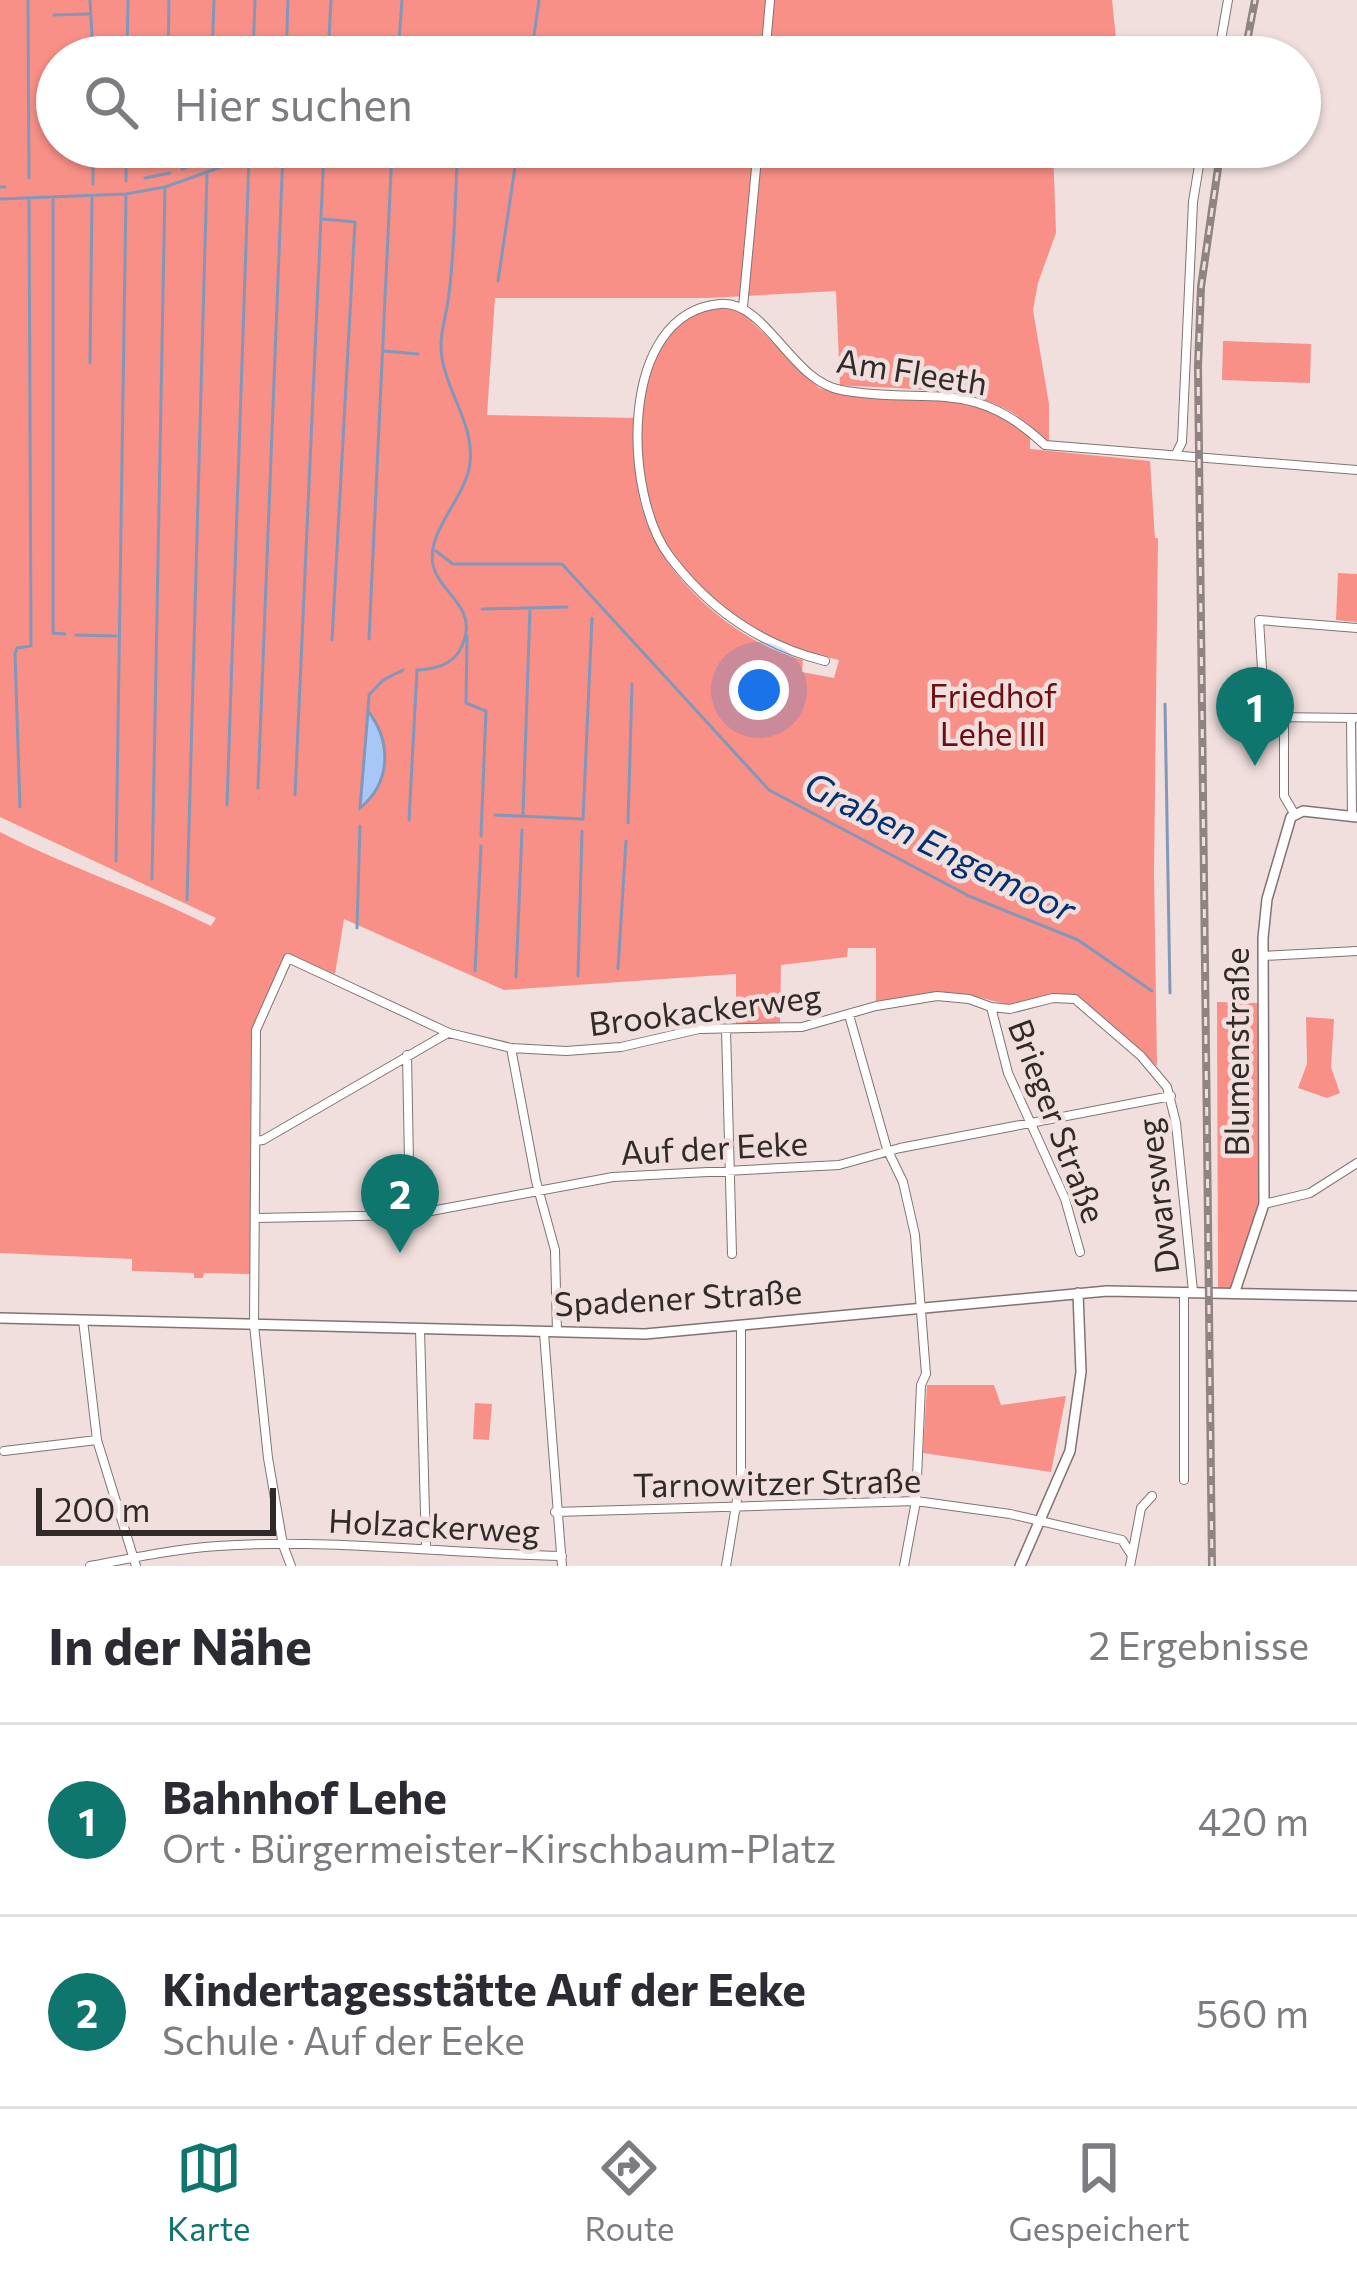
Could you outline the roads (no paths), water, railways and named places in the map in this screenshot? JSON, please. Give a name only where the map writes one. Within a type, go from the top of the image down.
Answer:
[{"type":"street","points":[[767,36],[770,0]]},
{"type":"street","points":[[1222,36],[1228,0]]},
{"type":"street","points":[[756,168],[743,307],[717,304],[697,309],[670,326],[656,345],[644,381],[639,459],[646,514],[668,556],[734,622],[769,644],[825,661]]},
{"type":"street","points":[[1176,454],[1182,442],[1192,202],[1198,168]]},
{"type":"street","name":"Am Fleeth","points":[[743,307],[820,384],[842,391],[938,395],[984,404],[1007,412],[1045,445],[1357,470]]},
{"type":"street","points":[[1284,718],[1284,796],[1295,814],[1354,816],[1354,719],[1264,717],[1259,620],[1357,628]]},
{"type":"street","name":"Blumenstraße","points":[[1234,1291],[1264,1204],[1267,899],[1287,825],[1295,814]]},
{"type":"street","points":[[1263,956],[1357,951]]},
{"type":"street","name":"Brookackerweg","points":[[256,1141],[256,1030],[288,958],[449,1033],[512,1048],[566,1051],[621,1047],[699,1029],[802,1027],[879,1005],[937,996],[1010,1009],[1064,996],[1075,1000],[1141,1056],[1171,1096]]},
{"type":"street","name":"Brieger Straße","points":[[991,1007],[1008,1073],[1065,1199],[1080,1252]]},
{"type":"street","points":[[848,1016],[888,1153],[903,1182],[915,1235],[926,1374],[921,1385],[916,1502],[904,1566]]},
{"type":"street","points":[[726,1029],[732,1254]]},
{"type":"street","points":[[290,1566],[258,1388],[256,1141],[449,1033]]},
{"type":"street","points":[[512,1048],[555,1250],[557,1333]]},
{"type":"street","points":[[407,1054],[410,1215]]},
{"type":"street","name":"Auf der Eeke","points":[[256,1218],[410,1215],[613,1177],[839,1166],[1028,1122],[1171,1096]]},
{"type":"street","name":"Dwarsweg","points":[[1171,1096],[1189,1291],[1184,1480]]},
{"type":"street","points":[[1264,1204],[1310,1193],[1357,1163]]},
{"type":"street","name":"Spadener Straße","points":[[0,1318],[646,1334],[1078,1293],[1234,1291],[1357,1296]]},
{"type":"street","points":[[1019,1566],[1070,1451],[1081,1372],[1078,1293]]},
{"type":"street","points":[[83,1320],[98,1441],[134,1562]]},
{"type":"street","points":[[726,1566],[741,1475],[741,1325]]},
{"type":"street","points":[[420,1329],[426,1550]]},
{"type":"street","points":[[544,1333],[562,1561]]},
{"type":"street","points":[[4,1451],[98,1441]]},
{"type":"street","points":[[1130,1566],[1141,1508],[1152,1496]]},
{"type":"street","name":"Tarnowitzer Straße","points":[[555,1512],[916,1502],[1041,1521],[1122,1540],[1131,1554]]},
{"type":"street","name":"Holzackerweg","points":[[89,1566],[217,1546],[283,1544],[562,1561]]},
{"type":"water","points":[[368,711],[381,736],[385,762],[378,787],[360,808]]},
{"type":"waterway","points":[[28,0],[29,178]]},
{"type":"waterway","points":[[90,0],[92,36]]},
{"type":"waterway","points":[[127,36],[128,0]]},
{"type":"waterway","points":[[168,36],[169,0]]},
{"type":"waterway","points":[[213,36],[214,0]]},
{"type":"waterway","points":[[254,36],[255,0]]},
{"type":"waterway","points":[[287,36],[288,0]]},
{"type":"waterway","points":[[329,36],[331,0]]},
{"type":"waterway","points":[[399,36],[402,0]]},
{"type":"waterway","points":[[534,36],[539,0]]},
{"type":"waterway","points":[[54,15],[88,14]]},
{"type":"waterway","points":[[93,168],[93,184]]},
{"type":"waterway","points":[[126,168],[126,181]]},
{"type":"waterway","points":[[0,199],[126,194],[165,187],[218,168]]},
{"type":"waterway","points":[[227,805],[249,168]]},
{"type":"waterway","points":[[258,788],[282,168]]},
{"type":"waterway","points":[[295,795],[323,168]]},
{"type":"waterway","points":[[369,639],[391,168]]},
{"type":"waterway","points":[[409,820],[417,670],[454,658],[466,626],[460,607],[436,575],[432,552],[470,463],[468,435],[441,350],[457,168]]},
{"type":"waterway","points":[[498,281],[515,168]]},
{"type":"waterway","points":[[187,900],[207,172]]},
{"type":"waterway","points":[[145,178],[170,173]]},
{"type":"waterway","points":[[0,187],[5,187]]},
{"type":"waterway","points":[[152,879],[165,187]]},
{"type":"waterway","points":[[116,861],[126,194]]},
{"type":"waterway","points":[[90,363],[92,198]]},
{"type":"waterway","points":[[20,807],[15,654],[17,648],[31,646],[29,199]]},
{"type":"waterway","points":[[53,200],[53,633],[65,634]]},
{"type":"waterway","points":[[323,219],[355,222],[332,640]]},
{"type":"waterway","points":[[384,351],[418,354]]},
{"type":"waterway","name":"Graben Engemoor","points":[[436,551],[453,564],[562,564],[769,790],[969,896],[1078,940],[1152,991]]},
{"type":"waterway","points":[[482,609],[567,607]]},
{"type":"waterway","points":[[523,814],[530,608]]},
{"type":"waterway","points":[[495,815],[583,819],[592,618]]},
{"type":"waterway","points":[[76,635],[116,636]]},
{"type":"waterway","points":[[467,636],[466,703],[486,711],[481,836]]},
{"type":"waterway","points":[[368,710],[369,695],[383,680],[403,670]]},
{"type":"waterway","points":[[628,823],[632,684]]},
{"type":"waterway","points":[[1165,704],[1170,993]]},
{"type":"waterway","points":[[357,928],[360,826]]},
{"type":"waterway","points":[[516,977],[522,830]]},
{"type":"waterway","points":[[578,976],[582,831]]},
{"type":"waterway","points":[[618,969],[626,841]]},
{"type":"waterway","points":[[475,971],[481,846]]},
{"type":"railway","points":[[1248,36],[1255,0]]},
{"type":"railway","points":[[1212,1566],[1198,366],[1201,287],[1218,168]]},
{"type":"place","name":"Bahnhof Lehe","points":[[1255,766]]},
{"type":"place","name":"Kindertagesstätte Auf der Eeke","points":[[400,1253]]},
{"type":"park label","name":"Friedhof Lehe III","points":[[993,715]]}]
